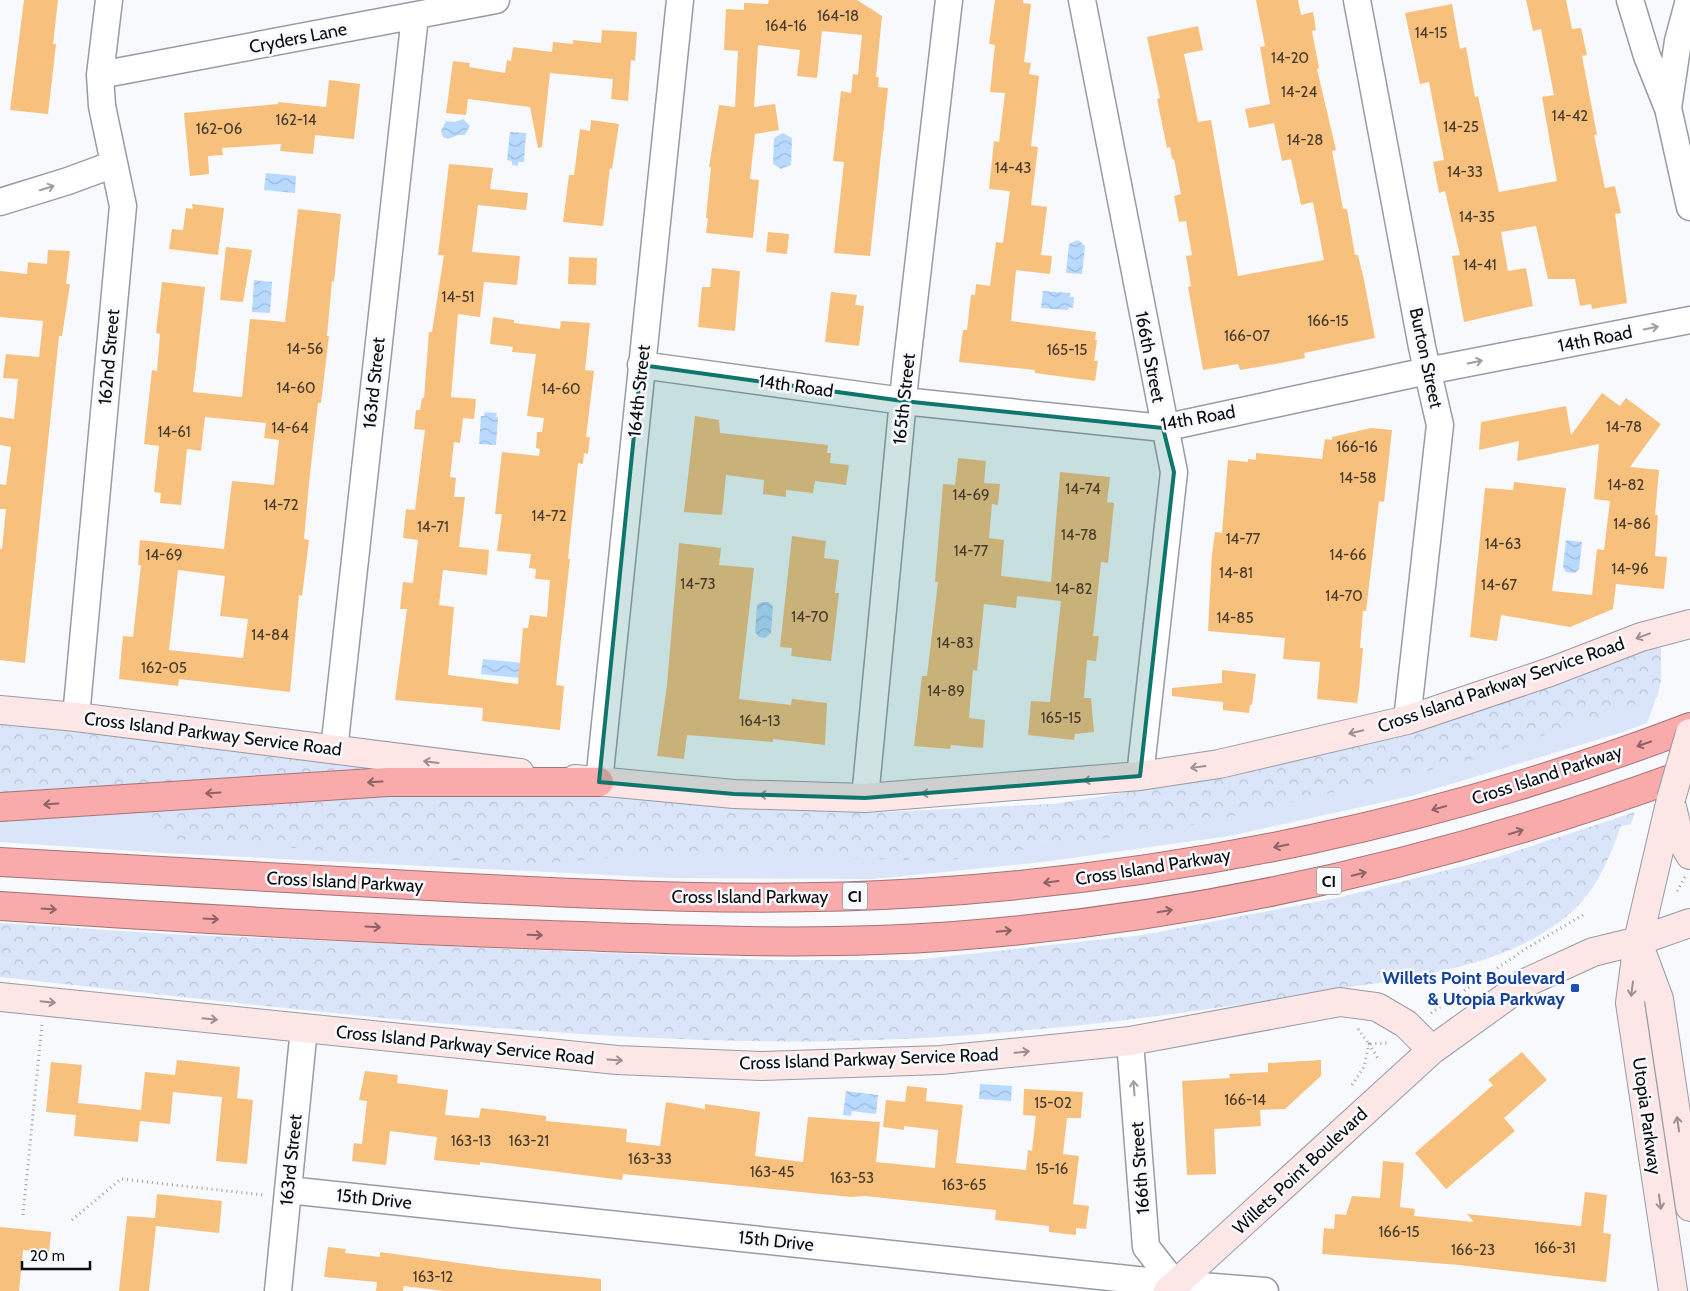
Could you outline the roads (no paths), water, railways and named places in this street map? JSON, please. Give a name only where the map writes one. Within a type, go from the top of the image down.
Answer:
[{"type":"highway","name":"Cross Island Parkway","points":[[0,862],[476,888],[682,897],[838,897],[994,888],[1188,863],[1341,833],[1502,790],[1690,727]]},
{"type":"highway","name":"CI","points":[[0,906],[288,923],[658,940],[818,941],[956,936],[1150,914],[1344,878],[1523,830],[1690,772]]},
{"type":"highway","points":[[0,807],[388,782],[598,782]]},
{"type":"street","name":"162nd Street","points":[[76,716],[123,206],[102,106],[100,75],[109,0]]},
{"type":"street","name":"Cryders Lane","points":[[100,75],[496,0]]},
{"type":"street","name":"164th Street","points":[[598,782],[680,0]]},
{"type":"street","name":"165th Street","points":[[865,798],[903,401],[949,0]]},
{"type":"street","name":"166th Street","points":[[1082,0],[1174,472],[1140,776]]},
{"type":"street","name":"Burton Street","points":[[1357,0],[1427,371],[1440,425],[1407,720]]},
{"type":"street","points":[[1630,0],[1647,56],[1668,108],[1690,208]]},
{"type":"street","points":[[1668,108],[1678,41],[1688,0]]},
{"type":"street","name":"163rd Street","points":[[334,750],[414,16]]},
{"type":"street","points":[[0,202],[68,181],[114,164]]},
{"type":"street","name":"14th Road","points":[[641,365],[903,401],[1164,428],[1427,371],[1690,320]]},
{"type":"street","name":"Cross Island Parkway Service Road","points":[[0,710],[76,716],[598,782],[734,794],[865,798],[1140,776],[1219,764],[1407,720],[1558,669],[1641,637],[1690,624]]},
{"type":"street","name":"Utopia Parkway","points":[[1673,1291],[1630,1003],[1638,941],[1671,800],[1690,732]]},
{"type":"street","points":[[1671,800],[1679,836],[1690,855]]},
{"type":"street","points":[[1432,1050],[1525,983],[1593,952],[1638,941],[1690,923]]},
{"type":"street","name":"Utopia Parkway","points":[[1638,941],[1659,999],[1690,1207]]},
{"type":"street","name":"Cross Island Parkway Service Road","points":[[0,997],[617,1060],[761,1066],[941,1060],[1130,1041],[1340,1002],[1377,1007],[1406,1024],[1432,1050]]},
{"type":"street","name":"163rd Street","points":[[278,1291],[304,1028]]},
{"type":"street","name":"166th Street","points":[[1130,1041],[1146,1247],[1172,1287]]},
{"type":"street","name":"Willets Point Boulevard","points":[[1172,1287],[1432,1050]]},
{"type":"street","name":"15th Drive","points":[[288,1190],[1172,1287],[1265,1291]]},
{"type":"water","points":[[463,119],[470,126],[465,135],[458,135],[448,139],[443,137],[441,131],[446,121],[455,122]]},
{"type":"water","points":[[510,132],[526,133],[524,162],[518,162],[518,166],[512,165],[512,161],[507,160]]},
{"type":"water","points":[[783,133],[792,138],[791,165],[781,169],[773,164],[774,138]]},
{"type":"water","points":[[266,173],[296,176],[295,193],[264,190]]},
{"type":"water","points":[[1078,240],[1085,246],[1082,274],[1066,273],[1069,244]]},
{"type":"water","points":[[254,280],[272,282],[270,313],[252,312]]},
{"type":"water","points":[[1043,291],[1070,293],[1070,297],[1074,297],[1073,308],[1069,307],[1068,310],[1041,308]]},
{"type":"water","points":[[485,412],[497,413],[496,445],[479,444],[481,416],[484,416]]},
{"type":"water","points":[[1566,540],[1582,542],[1579,569],[1575,573],[1566,572],[1563,567]]},
{"type":"water","points":[[762,602],[768,602],[773,606],[771,633],[765,638],[759,637],[755,632],[757,605]]},
{"type":"water","points":[[483,659],[522,663],[520,678],[481,674]]},
{"type":"water","points":[[980,1084],[1012,1086],[1011,1101],[979,1099]]},
{"type":"water","points":[[846,1091],[878,1095],[876,1114],[852,1111],[851,1116],[843,1115]]},
{"type":"place","name":"Willets Point Boulevard & Utopia Parkway","points":[[1575,988]]}]
